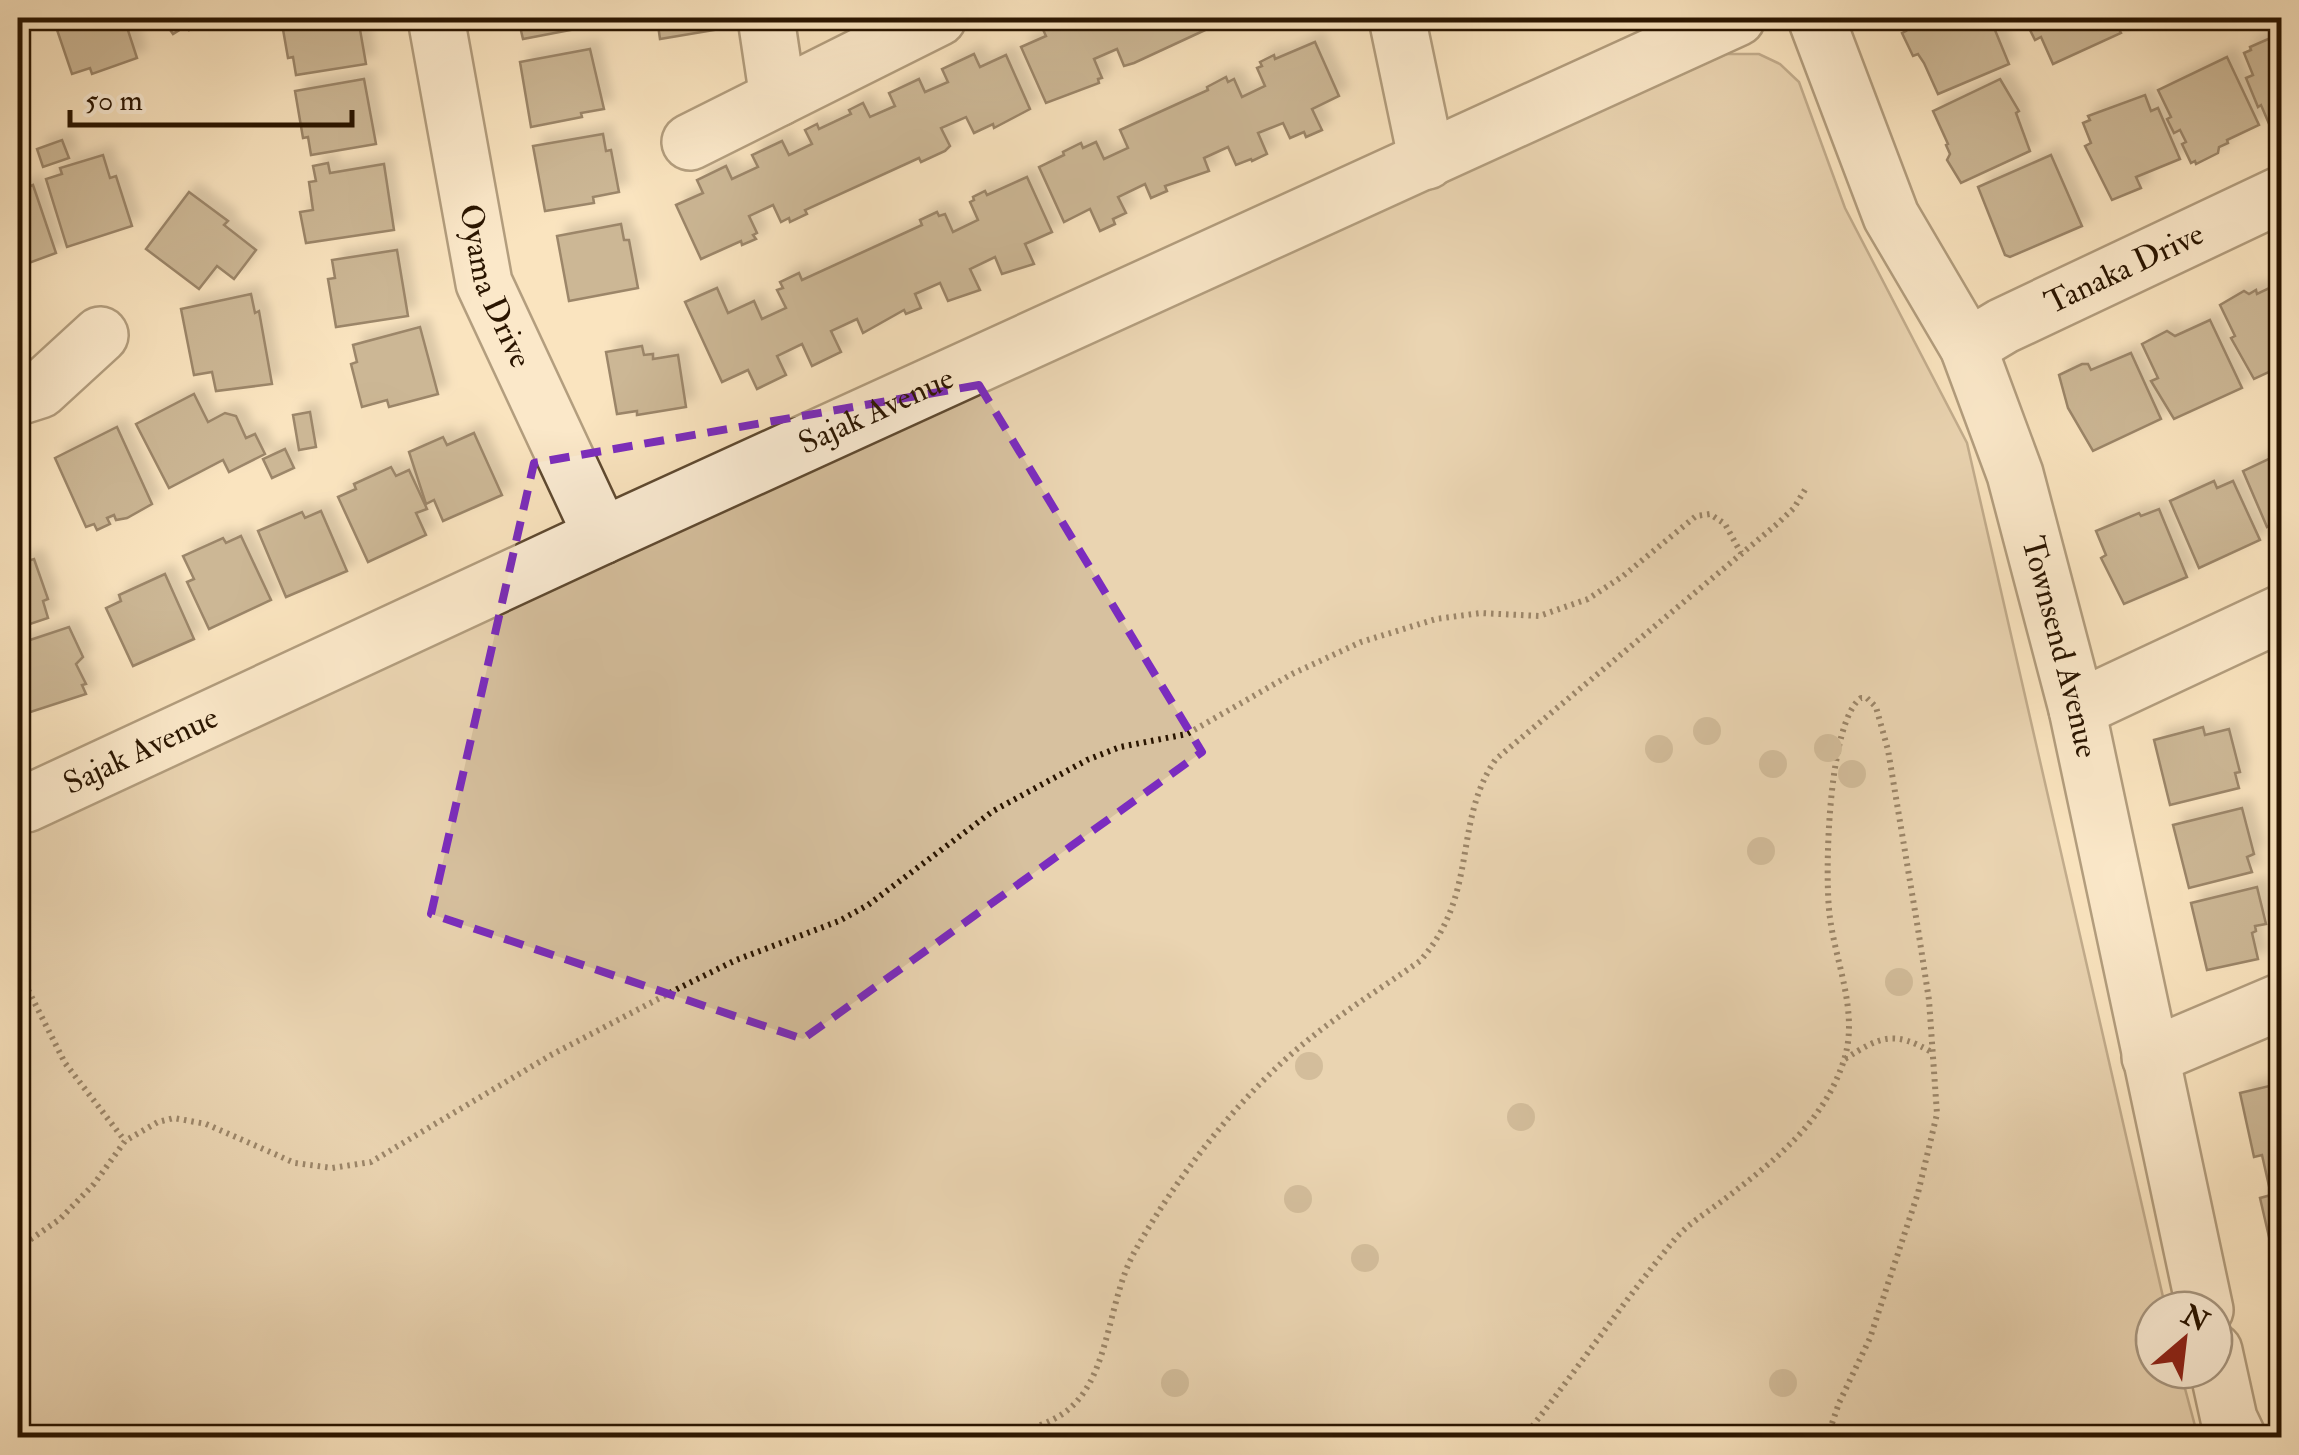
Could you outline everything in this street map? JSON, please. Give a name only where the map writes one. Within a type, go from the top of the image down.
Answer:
[{"type":"street","name":"Oyama Drive","points":[[436,18],[484,283],[602,536]]},
{"type":"street","points":[[766,18],[778,98]]},
{"type":"street","points":[[690,142],[938,18]]},
{"type":"street","points":[[1398,18],[1428,162]]},
{"type":"street","name":"Sajak Avenue","points":[[18,802],[26,804],[602,536],[1737,18]]},
{"type":"street","name":"Townsend Avenue","points":[[1816,18],[1891,216],[1968,347],[2015,474],[2077,709],[2201,1290]]},
{"type":"street","name":"Tanaka Drive","points":[[1968,347],[2002,326],[2282,194]]},
{"type":"street","points":[[18,397],[40,390],[100,335]]},
{"type":"street","points":[[2077,709],[2282,613]]},
{"type":"street","points":[[2150,1056],[2282,1001]]},
{"type":"street","points":[[2223,1390],[2238,1438]]},
{"type":"path","points":[[997,1438],[1061,1416],[1082,1397],[1095,1370],[1124,1272],[1135,1250],[1166,1201],[1252,1092],[1306,1042],[1429,951],[1450,918],[1484,777],[1496,759],[1794,508],[1806,488]]},
{"type":"path","points":[[18,1248],[72,1208],[125,1141],[158,1122],[188,1118],[295,1163],[332,1168],[371,1162],[550,1055],[679,988],[736,960],[854,913],[993,810],[1088,760],[1120,747],[1187,734],[1292,674],[1361,642],[1436,619],[1481,613],[1538,616],[1588,599],[1623,576],[1696,516],[1710,514],[1724,524],[1741,552]]},
{"type":"path","points":[[1523,1438],[1676,1239],[1774,1161],[1801,1133],[1822,1106],[1844,1060],[1848,1012],[1830,919],[1826,842],[1839,751],[1850,712],[1861,698],[1867,698],[1876,707],[1888,750],[1929,1000],[1937,1114],[1918,1193],[1870,1338],[1838,1403],[1827,1438]]},
{"type":"path","points":[[18,970],[65,1063],[125,1141]]},
{"type":"path","points":[[1844,1060],[1885,1037],[1901,1038],[1934,1054]]},
{"type":"highlighted area","points":[[979,385],[1202,752],[803,1039],[431,914],[534,463]]},
{"type":"shaded area","points":[[1726,54],[1759,54],[1780,64],[1799,82],[1845,208],[1967,443],[2161,1290],[2134,1290],[2134,1390],[2185,1390],[2198,1437],[18,1437],[18,830]]},
{"type":"building","points":[[53,18],[124,18],[137,58],[92,74],[90,68],[72,74]]},
{"type":"building","points":[[162,18],[209,18],[173,34]]},
{"type":"building","points":[[281,18],[358,18],[366,64],[296,75],[293,57],[288,58]]},
{"type":"building","points":[[518,18],[584,18],[586,27],[523,39]]},
{"type":"building","points":[[657,18],[718,18],[720,29],[660,39]]},
{"type":"building","points":[[1075,18],[1078,24],[1093,18],[1231,18],[1124,66],[1117,49],[1094,59],[1102,78],[1099,83],[1046,103],[1021,47],[1046,36],[1040,23]]},
{"type":"building","points":[[1936,18],[1990,18],[2009,64],[1938,94],[1924,63],[1918,54],[1913,56],[1902,33],[1906,31],[1904,27]]},
{"type":"building","points":[[2030,18],[2113,18],[2121,33],[2053,64],[2041,37],[2035,40],[2027,24],[2032,21]]},
{"type":"building","points":[[2282,33],[2282,124],[2276,127],[2270,126],[2261,105],[2258,107],[2246,78],[2253,75],[2244,53]]},
{"type":"building","points":[[1315,42],[1339,96],[1312,109],[1322,130],[1290,138],[1283,123],[1258,133],[1267,154],[1252,161],[1236,165],[1228,147],[1204,158],[1209,171],[1165,186],[1167,191],[1151,198],[1145,184],[1118,197],[1126,213],[1100,231],[1090,209],[1064,222],[1039,167],[1081,143],[1083,148],[1096,142],[1104,159],[1128,148],[1120,130],[1208,90],[1207,87],[1226,77],[1228,82],[1234,79],[1242,97],[1265,86],[1257,68],[1262,66],[1260,62]]},
{"type":"building","points":[[590,49],[604,109],[531,127],[520,62]]},
{"type":"building","points":[[974,54],[980,67],[1006,55],[1030,109],[994,128],[993,124],[974,133],[966,117],[941,128],[950,146],[945,151],[921,162],[919,158],[805,210],[807,214],[790,222],[789,218],[781,222],[773,205],[749,216],[756,239],[742,245],[741,241],[701,259],[676,205],[703,193],[697,180],[726,166],[732,179],[758,167],[752,155],[782,141],[789,155],[812,144],[805,130],[817,124],[819,129],[851,114],[849,110],[863,103],[870,117],[895,106],[889,93],[919,79],[925,92],[948,82],[942,69]]},
{"type":"building","points":[[2227,57],[2259,125],[2227,140],[2218,153],[2191,163],[2182,144],[2186,142],[2180,130],[2174,133],[2158,90]]},
{"type":"building","points":[[364,79],[376,144],[311,155],[308,137],[303,138],[295,91]]},
{"type":"building","points":[[2000,79],[2019,111],[2016,113],[2030,151],[1961,183],[1947,160],[1948,144],[1933,111]]},
{"type":"building","points":[[2145,95],[2151,111],[2158,108],[2180,159],[2136,177],[2141,188],[2112,200],[2085,146],[2091,143],[2083,123],[2090,120],[2088,116]]},
{"type":"building","points":[[603,134],[606,151],[611,150],[619,192],[593,197],[594,203],[545,211],[533,146]]},
{"type":"building","points":[[62,140],[69,158],[43,167],[37,149]]},
{"type":"building","points":[[103,155],[110,178],[116,176],[132,226],[67,247],[46,179],[62,174],[60,168]]},
{"type":"building","points":[[2051,155],[2082,226],[2010,257],[2005,255],[1978,187]]},
{"type":"building","points":[[328,163],[330,173],[384,164],[394,230],[306,243],[300,212],[313,210],[309,182],[316,181],[313,166]]},
{"type":"building","points":[[1027,177],[1052,232],[1025,244],[1034,264],[1002,274],[995,257],[970,269],[980,290],[948,301],[940,283],[915,294],[921,308],[906,314],[904,310],[863,333],[857,319],[831,331],[841,352],[812,366],[802,344],[777,356],[786,375],[757,389],[748,370],[722,382],[685,302],[717,288],[728,313],[754,301],[762,319],[786,308],[777,290],[783,288],[780,282],[799,273],[802,280],[922,225],[920,220],[937,212],[939,216],[945,214],[953,232],[978,220],[970,202],[973,197]]},
{"type":"building","points":[[33,185],[56,253],[18,267],[18,191]]},
{"type":"building","points":[[189,192],[228,221],[224,225],[256,250],[234,279],[217,266],[199,289],[146,249]]},
{"type":"building","points":[[621,224],[624,240],[629,240],[638,288],[569,301],[557,236]]},
{"type":"building","points":[[397,250],[408,316],[336,327],[328,279],[335,278],[332,260]]},
{"type":"building","points":[[2282,282],[2282,366],[2254,379],[2231,338],[2235,336],[2220,305],[2244,291],[2249,294],[2256,290],[2257,294]]},
{"type":"building","points":[[251,294],[255,313],[259,311],[272,384],[216,391],[212,372],[194,375],[181,309]]},
{"type":"building","points":[[2210,320],[2242,388],[2174,419],[2151,381],[2158,378],[2142,344],[2167,331],[2175,336]]},
{"type":"building","points":[[420,327],[438,394],[389,407],[387,400],[362,407],[351,364],[357,362],[353,345]]},
{"type":"building","points":[[642,346],[644,355],[653,354],[653,359],[678,355],[686,407],[637,415],[637,411],[617,414],[606,352]]},
{"type":"building","points":[[2131,353],[2161,419],[2093,451],[2068,408],[2059,375],[2082,364],[2088,364],[2091,370]]},
{"type":"building","points":[[194,394],[208,422],[225,413],[236,416],[246,438],[255,434],[265,454],[229,472],[223,460],[169,488],[136,424]]},
{"type":"building","points":[[310,412],[316,447],[299,450],[293,415]]},
{"type":"building","points":[[117,427],[152,504],[127,518],[107,518],[110,524],[97,530],[94,524],[86,527],[55,458]]},
{"type":"building","points":[[474,433],[502,495],[443,521],[434,500],[426,504],[409,452],[443,437],[447,445]]},
{"type":"building","points":[[285,449],[294,468],[272,478],[263,459]]},
{"type":"building","points":[[2277,455],[2282,462],[2282,520],[2267,527],[2243,471]]},
{"type":"building","points":[[391,467],[396,476],[409,470],[427,509],[416,513],[426,535],[368,562],[338,497],[356,489],[354,484]]},
{"type":"building","points":[[2214,481],[2217,488],[2233,481],[2260,540],[2199,568],[2170,501]]},
{"type":"building","points":[[2159,509],[2187,577],[2124,604],[2101,558],[2106,555],[2096,531]]},
{"type":"building","points":[[321,511],[347,571],[286,597],[258,531],[302,512],[305,518]]},
{"type":"building","points":[[241,536],[271,600],[209,629],[187,582],[194,579],[183,556],[223,538],[226,543]]},
{"type":"building","points":[[34,559],[48,599],[43,601],[48,618],[18,628],[18,564]]},
{"type":"building","points":[[165,574],[194,639],[133,666],[106,608],[121,601],[119,595]]},
{"type":"building","points":[[69,627],[83,657],[76,664],[86,684],[82,685],[86,694],[18,716],[18,644]]},
{"type":"building","points":[[2203,727],[2205,735],[2229,729],[2240,772],[2235,773],[2239,788],[2170,805],[2154,740]]},
{"type":"building","points":[[2242,808],[2254,854],[2247,857],[2252,872],[2189,888],[2173,825]]},
{"type":"building","points":[[2257,887],[2266,924],[2255,926],[2252,933],[2258,959],[2207,970],[2191,903]]},
{"type":"building","points":[[2282,1083],[2282,1261],[2275,1263],[2260,1198],[2271,1195],[2262,1155],[2254,1157],[2240,1093]]}]
